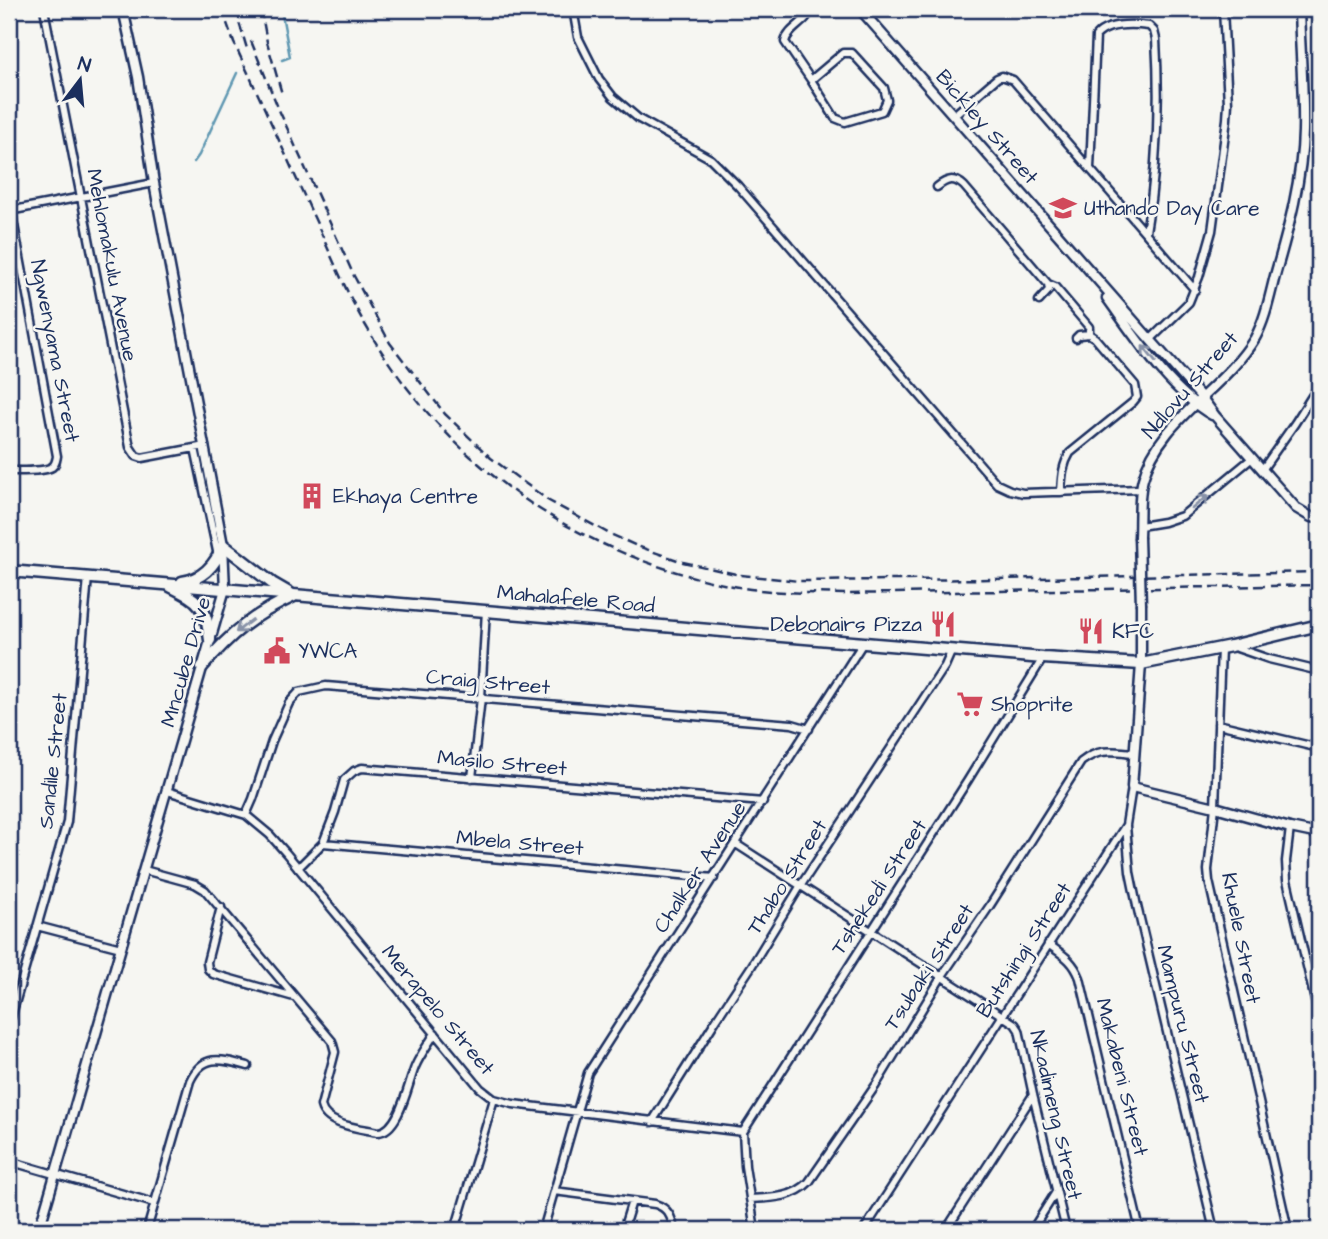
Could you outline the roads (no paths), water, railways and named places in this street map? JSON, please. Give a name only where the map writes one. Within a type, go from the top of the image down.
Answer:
[{"type":"main road","points":[[165,584],[189,581],[202,575],[212,566],[223,545],[264,578],[295,596]]},
{"type":"main road","name":"Mahalafele Road","points":[[9,571],[1141,664],[1319,625]]},
{"type":"main road","points":[[165,584],[198,604],[206,617],[210,640]]},
{"type":"main road","points":[[202,667],[243,625],[268,608],[295,596]]},
{"type":"street","name":"Mehlomakulu Avenue","points":[[44,9],[130,447],[136,456],[142,458],[205,446]]},
{"type":"street","name":"Mncube Drive","points":[[39,1230],[225,589],[223,545],[154,183],[138,77],[123,9]]},
{"type":"street","points":[[573,9],[578,37],[599,79],[613,97],[639,119],[710,159],[738,186],[997,484],[1023,493],[1141,489]]},
{"type":"street","points":[[811,9],[808,17],[786,36],[785,42],[835,118],[845,122],[881,111],[887,100],[884,88],[852,53],[843,53],[811,80]]},
{"type":"street","name":"Bickley Street","points":[[859,9],[1202,398],[1251,459],[1296,508],[1319,519]]},
{"type":"street","points":[[1150,340],[1189,302],[1208,251],[1226,137],[1228,103],[1223,9]]},
{"type":"street","name":"Ndlovu Street","points":[[1142,605],[1139,537],[1141,489],[1146,470],[1156,448],[1167,433],[1229,371],[1254,340],[1264,319],[1298,178],[1303,131],[1299,9]]},
{"type":"street","points":[[1090,168],[1096,36],[1109,28],[1145,25],[1152,28],[1156,35],[1159,114],[1156,163],[1146,232]]},
{"type":"street","points":[[954,115],[997,78],[1002,76],[1013,80],[1195,290]]},
{"type":"street","points":[[937,187],[950,179],[960,182],[1047,281],[1049,290],[1039,301]]},
{"type":"street","points":[[10,211],[154,183]]},
{"type":"street","name":"Ngwenyama Street","points":[[9,198],[57,456],[52,467],[45,470],[9,471]]},
{"type":"street","name":"Bickley Street","points":[[1087,270],[1144,348],[1195,405],[1216,417]]},
{"type":"street","points":[[1048,284],[1055,288],[1089,327],[1089,334]]},
{"type":"street","points":[[1061,492],[1064,462],[1070,453],[1137,397],[1135,385],[1095,338],[1089,334],[1076,338]]},
{"type":"street","points":[[1262,470],[1284,441],[1319,385]]},
{"type":"street","points":[[195,448],[218,557]]},
{"type":"street","points":[[1140,526],[1182,516],[1251,459]]},
{"type":"street","name":"Sandile Street","points":[[9,1025],[68,822],[88,578]]},
{"type":"street","name":"Butshingi Street","points":[[864,1230],[1126,825],[1132,787],[1141,664],[1142,605]]},
{"type":"street","points":[[472,778],[481,698],[486,610]]},
{"type":"street","name":"Chalker Avenue","points":[[542,1230],[576,1113],[596,1060],[863,643]]},
{"type":"street","points":[[1226,647],[1319,671]]},
{"type":"street","name":"Khuele Street","points":[[1226,647],[1217,724],[1215,807],[1209,881],[1288,1230]]},
{"type":"street","name":"Thabo Street","points":[[652,1122],[801,885],[945,666],[952,650]]},
{"type":"street","name":"Tshekedi Street","points":[[743,1132],[961,792],[1043,658]]},
{"type":"street","name":"Craig Street","points":[[246,814],[272,741],[289,703],[299,692],[326,686],[792,724],[809,729]]},
{"type":"street","points":[[1217,724],[1319,748]]},
{"type":"street","name":"Tsubaki Street","points":[[750,1199],[791,1194],[809,1182],[876,1085],[942,976],[1081,762],[1095,752],[1134,753]]},
{"type":"street","name":"Masilo Street","points":[[298,868],[323,843],[344,780],[362,768],[763,802]]},
{"type":"street","points":[[1132,787],[1319,834]]},
{"type":"street","name":"Merapelo Street","points":[[167,791],[246,814],[270,835],[480,1088],[494,1098],[513,1104],[576,1113],[743,1132]]},
{"type":"street","name":"Mampuru Street","points":[[1126,825],[1130,872],[1137,905],[1214,1230]]},
{"type":"street","points":[[1290,828],[1287,880],[1316,986],[1319,1018]]},
{"type":"street","name":"Mbela Street","points":[[323,843],[714,878]]},
{"type":"street","points":[[736,844],[1003,1016]]},
{"type":"street","points":[[144,870],[195,884],[205,890],[332,1041],[335,1052],[321,1106],[322,1113],[327,1118],[378,1132],[388,1129],[398,1115],[415,1066],[435,1033]]},
{"type":"street","points":[[221,907],[206,962],[208,969],[213,974],[295,997]]},
{"type":"street","points":[[37,926],[121,948]]},
{"type":"street","name":"Makabeni Street","points":[[1048,944],[1071,961],[1080,978],[1140,1230]]},
{"type":"street","name":"Nkadimeng Street","points":[[1003,1016],[1018,1027],[1066,1230]]},
{"type":"street","points":[[147,1230],[190,1081],[196,1069],[202,1063],[213,1060],[248,1066]]},
{"type":"street","points":[[946,1230],[1033,1095]]},
{"type":"street","points":[[455,1230],[494,1098]]},
{"type":"street","points":[[743,1132],[755,1230]]},
{"type":"street","points":[[9,1161],[154,1203]]},
{"type":"street","points":[[554,1191],[655,1203],[670,1214],[674,1230]]},
{"type":"street","points":[[1031,1230],[1056,1192]]},
{"type":"street","points":[[623,1230],[632,1201]]},
{"type":"waterway","points":[[281,9],[290,57],[282,60]]},
{"type":"waterway","points":[[194,162],[237,73]]},
{"type":"railway","points":[[222,9],[234,43],[346,289],[399,377],[437,423],[479,464],[525,500],[575,530],[629,555],[685,575],[744,588],[781,592],[844,594],[1319,585]]},
{"type":"railway","points":[[235,9],[248,52]]},
{"type":"railway","points":[[261,9],[282,94]]},
{"type":"railway","points":[[251,41],[354,276],[390,343],[445,414],[491,458],[549,501],[608,533],[683,562],[740,575],[799,581],[1319,572]]},
{"type":"place","name":"Uthando Day Care","points":[[1063,208]]},
{"type":"place","name":"Ekhaya Centre","points":[[312,496]]},
{"type":"place","name":"Debonairs Pizza","points":[[943,624]]},
{"type":"place","name":"KFC","points":[[1091,631]]},
{"type":"place","name":"YWCA","points":[[277,651]]},
{"type":"place","name":"Shoprite","points":[[970,704]]}]
